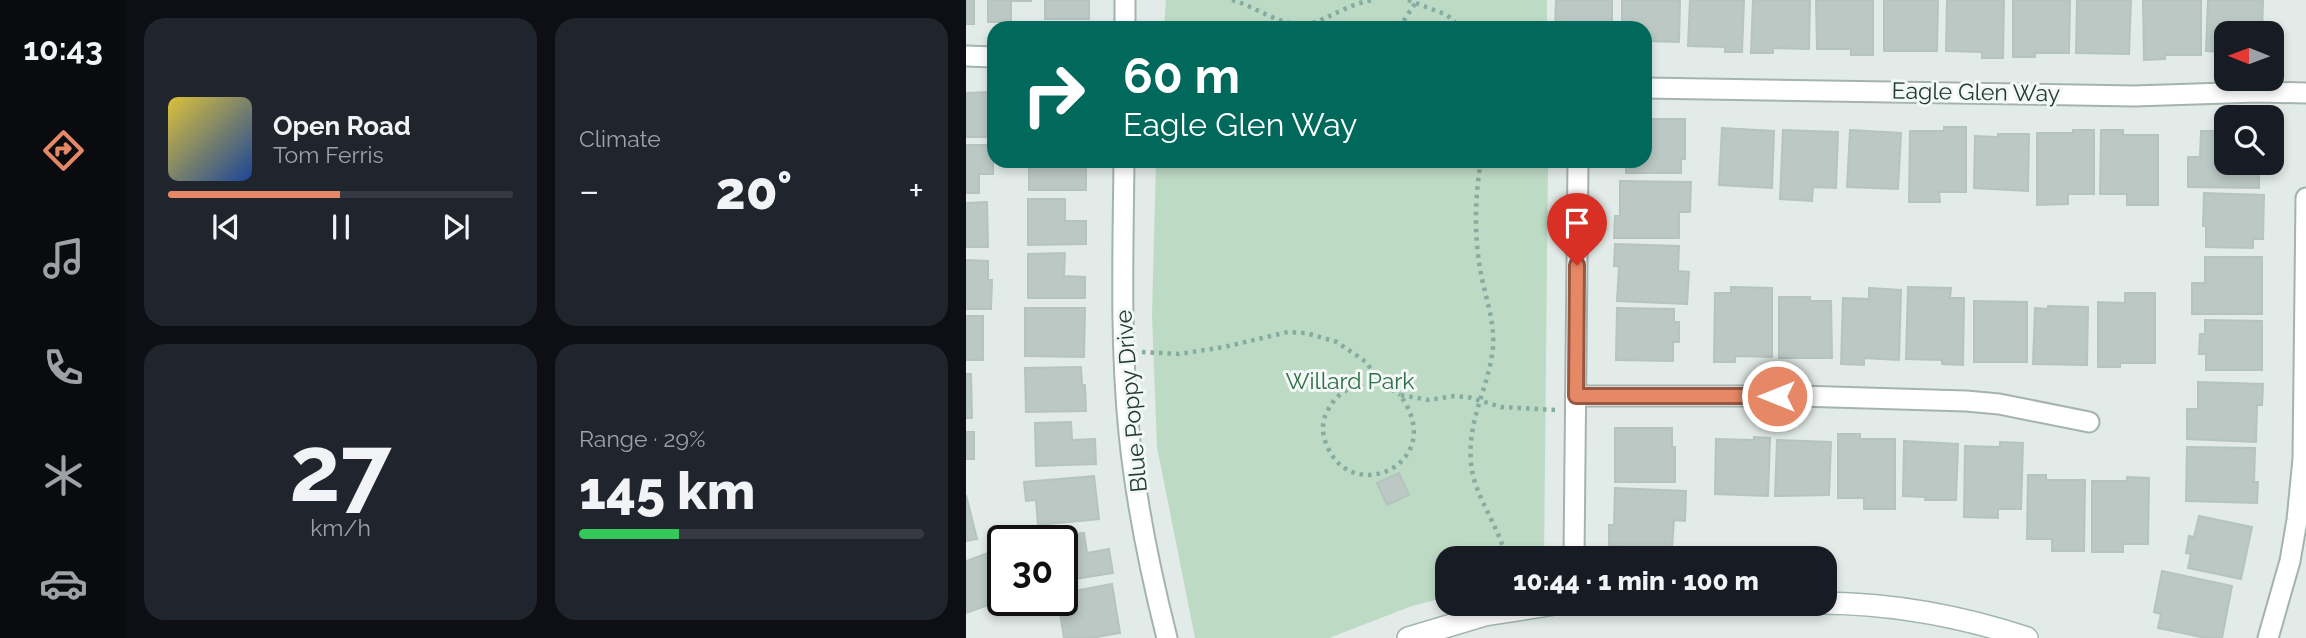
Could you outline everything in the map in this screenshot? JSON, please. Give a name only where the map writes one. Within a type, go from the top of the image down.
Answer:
[{"type":"street","points":[[1125,0],[1125,21]]},
{"type":"street","points":[[966,56],[987,57]]},
{"type":"street","name":"Eagle Glen Way","points":[[1652,88],[2134,96],[2306,93]]},
{"type":"street","name":"Blue Poppy Drive","points":[[1124,168],[1124,350],[1129,433],[1136,492],[1167,638]]},
{"type":"street","points":[[1574,546],[1570,403],[1578,168]]},
{"type":"street","points":[[2268,638],[2290,561],[2297,520],[2302,459],[2306,198]]},
{"type":"street","points":[[1570,403],[1799,396],[1966,401],[1999,404],[2088,422]]},
{"type":"street","points":[[1837,603],[1922,611],[1987,625],[2027,638]]},
{"type":"street","points":[[1408,638],[1482,616]]},
{"type":"path","points":[[1232,0],[1286,21]]},
{"type":"path","points":[[1318,21],[1353,4],[1371,0]]},
{"type":"path","points":[[1408,0],[1447,15],[1453,21]]},
{"type":"path","points":[[1404,21],[1416,2]]},
{"type":"path","points":[[1480,168],[1477,192],[1478,252],[1493,346],[1488,376],[1478,400],[1471,439],[1471,464],[1502,546]]},
{"type":"path","points":[[1124,350],[1179,354],[1288,332],[1306,333],[1337,342],[1366,362],[1380,382],[1401,394],[1429,400],[1454,396],[1501,407],[1570,403]]},
{"type":"path","points":[[1380,382],[1345,390],[1335,398],[1324,418],[1326,446],[1334,460],[1346,469],[1373,475],[1389,471],[1401,463],[1410,451],[1415,437],[1413,419],[1401,394]]},
{"type":"green space","points":[[1166,0],[1547,0],[1547,21],[1164,21]]},
{"type":"green space","name":"Willard Park","points":[[1156,168],[1548,168],[1544,546],[1435,546],[1435,600],[1412,606],[1329,638],[1195,638],[1157,447],[1152,315]]},
{"type":"building","points":[[966,0],[974,0],[974,24],[966,24]]},
{"type":"building","points":[[988,0],[1031,0],[1011,1],[1011,21],[988,21]]},
{"type":"building","points":[[1045,0],[1089,0],[1089,19],[1045,19]]},
{"type":"building","points":[[1556,0],[1612,0],[1612,21],[1555,21]]},
{"type":"building","points":[[1622,0],[1680,0],[1679,42],[1652,41],[1652,21],[1622,21]]},
{"type":"building","points":[[1690,0],[1744,0],[1742,52],[1725,52],[1725,47],[1688,46]]},
{"type":"building","points":[[1753,0],[1810,0],[1809,49],[1773,48],[1773,53],[1751,53]]},
{"type":"building","points":[[1816,0],[1873,0],[1873,55],[1851,55],[1851,49],[1817,49]]},
{"type":"building","points":[[1884,0],[1938,0],[1937,51],[1884,51]]},
{"type":"building","points":[[1947,0],[2004,0],[2003,58],[1982,58],[1982,52],[1946,51]]},
{"type":"building","points":[[2013,0],[2070,0],[2069,53],[2035,53],[2035,57],[2013,57]]},
{"type":"building","points":[[2077,0],[2131,0],[2129,54],[2076,53]]},
{"type":"building","points":[[2143,0],[2201,0],[2201,55],[2165,55],[2165,59],[2144,60]]},
{"type":"building","points":[[2208,0],[2263,0],[2262,21],[2214,21],[2214,51],[2206,51]]},
{"type":"building","points":[[987,92],[987,137],[966,137],[966,93]]},
{"type":"building","points":[[1652,119],[1685,119],[1685,159],[1681,159],[1681,173],[1626,173],[1626,168],[1652,168]]},
{"type":"building","points":[[1944,127],[1966,127],[1966,192],[1939,192],[1940,202],[1909,202],[1910,131],[1944,131]]},
{"type":"building","points":[[1722,128],[1774,131],[1772,188],[1719,185]]},
{"type":"building","points":[[1783,130],[1838,132],[1836,188],[1813,187],[1812,201],[1780,199]]},
{"type":"building","points":[[1850,130],[1901,133],[1898,189],[1847,187]]},
{"type":"building","points":[[2073,130],[2094,130],[2094,194],[2068,194],[2068,204],[2037,205],[2037,133],[2073,133]]},
{"type":"building","points":[[2101,130],[2123,130],[2123,135],[2158,135],[2158,205],[2127,205],[2127,194],[2100,194]]},
{"type":"building","points":[[2201,131],[2214,131],[2214,175],[2259,175],[2259,188],[2188,187],[2188,157],[2200,157]]},
{"type":"building","points":[[1998,134],[2029,134],[2028,191],[1974,188],[1975,136],[1998,137]]},
{"type":"building","points":[[966,145],[987,145],[987,168],[993,168],[993,174],[979,174],[979,193],[966,193]]},
{"type":"building","points":[[1029,168],[1086,168],[1086,190],[1029,190]]},
{"type":"building","points":[[1620,181],[1691,182],[1690,212],[1679,212],[1679,238],[1614,238],[1615,216],[1620,216]]},
{"type":"building","points":[[2204,193],[2264,195],[2263,239],[2253,239],[2253,248],[2206,247],[2206,226],[2203,226]]},
{"type":"building","points":[[1028,199],[1065,199],[1065,221],[1086,221],[1086,244],[1028,245]]},
{"type":"building","points":[[987,202],[988,247],[966,247],[966,203]]},
{"type":"building","points":[[1615,244],[1679,246],[1678,271],[1689,272],[1687,304],[1617,301],[1619,266],[1614,266]]},
{"type":"building","points":[[1065,253],[1064,276],[1085,277],[1085,298],[1028,298],[1028,254]]},
{"type":"building","points":[[2205,257],[2262,257],[2262,314],[2192,314],[2192,283],[2205,283]]},
{"type":"building","points":[[966,260],[988,261],[988,280],[992,280],[991,309],[966,309]]},
{"type":"building","points":[[1731,287],[1772,288],[1772,357],[1735,356],[1735,362],[1714,362],[1715,293],[1731,293]]},
{"type":"building","points":[[1908,287],[1951,288],[1950,298],[1964,298],[1963,365],[1942,364],[1942,360],[1906,359]]},
{"type":"building","points":[[1869,288],[1901,290],[1899,360],[1864,358],[1864,365],[1841,364],[1843,298],[1869,299]]},
{"type":"building","points":[[2125,293],[2155,293],[2155,363],[2120,363],[2120,367],[2098,367],[2098,302],[2125,303]]},
{"type":"building","points":[[1779,297],[1810,297],[1810,301],[1831,301],[1832,358],[1779,358]]},
{"type":"building","points":[[1974,301],[2027,302],[2027,362],[1974,362]]},
{"type":"building","points":[[2048,306],[2088,307],[2087,365],[2033,364],[2035,308],[2048,309]]},
{"type":"building","points":[[1025,308],[1085,308],[1084,357],[1025,356]]},
{"type":"building","points":[[1617,308],[1674,309],[1674,322],[1679,322],[1679,342],[1673,342],[1673,361],[1616,360]]},
{"type":"building","points":[[966,316],[983,316],[983,360],[966,360]]},
{"type":"building","points":[[2205,320],[2262,321],[2262,370],[2206,370],[2206,354],[2199,354],[2200,334],[2205,334]]},
{"type":"building","points":[[1081,367],[1086,411],[1026,412],[1025,368]]},
{"type":"building","points":[[966,374],[971,374],[972,418],[966,418]]},
{"type":"building","points":[[2198,382],[2263,384],[2262,405],[2257,405],[2256,442],[2187,439],[2187,409],[2198,409]]},
{"type":"building","points":[[1071,422],[1072,440],[1095,439],[1096,464],[1036,466],[1035,423]]},
{"type":"building","points":[[1615,428],[1672,428],[1675,482],[1615,482]]},
{"type":"building","points":[[966,432],[974,432],[974,459],[966,459]]},
{"type":"building","points":[[1838,434],[1860,434],[1860,439],[1895,439],[1895,509],[1864,509],[1864,498],[1838,498]]},
{"type":"building","points":[[1754,437],[1770,438],[1768,496],[1715,494],[1716,439],[1754,440]]},
{"type":"building","points":[[1777,440],[1831,442],[1829,495],[1775,496]]},
{"type":"building","points":[[1904,441],[1958,444],[1956,500],[1925,500],[1926,497],[1903,496]]},
{"type":"building","points":[[2000,442],[2023,443],[2021,509],[1998,509],[1998,518],[1964,517],[1965,446],[2000,447]]},
{"type":"building","points":[[2187,447],[2255,448],[2254,482],[2258,482],[2257,503],[2186,501]]},
{"type":"building","points":[[1399,473],[1409,495],[1387,505],[1377,483]]},
{"type":"building","points":[[2028,475],[2046,475],[2046,480],[2085,480],[2084,551],[2052,551],[2052,539],[2027,539]]},
{"type":"building","points":[[1094,476],[1099,519],[1038,525],[1036,500],[1026,501],[1024,482]]},
{"type":"building","points":[[2127,477],[2149,478],[2148,544],[2123,544],[2123,552],[2092,552],[2092,481],[2127,481]]},
{"type":"building","points":[[1615,488],[1686,491],[1685,521],[1674,520],[1672,546],[1609,546],[1609,525],[1614,525]]},
{"type":"building","points":[[966,495],[977,539],[966,541]]},
{"type":"building","points":[[2199,516],[2252,527],[2241,579],[2188,568],[2191,554],[2186,553],[2189,536],[2194,537]]},
{"type":"building","points":[[1084,533],[1087,553],[1109,549],[1113,573],[1078,578],[1078,534]]},
{"type":"building","points":[[987,553],[987,606],[966,613],[966,561]]},
{"type":"building","points":[[2162,571],[2232,586],[2222,638],[2206,638],[2158,628],[2161,614],[2154,612]]},
{"type":"building","points":[[1112,584],[1120,633],[1091,638],[1064,638],[1061,616],[1078,616],[1078,590]]},
{"type":"route","points":[[1577,265],[1576,396],[1777,396]]}]
